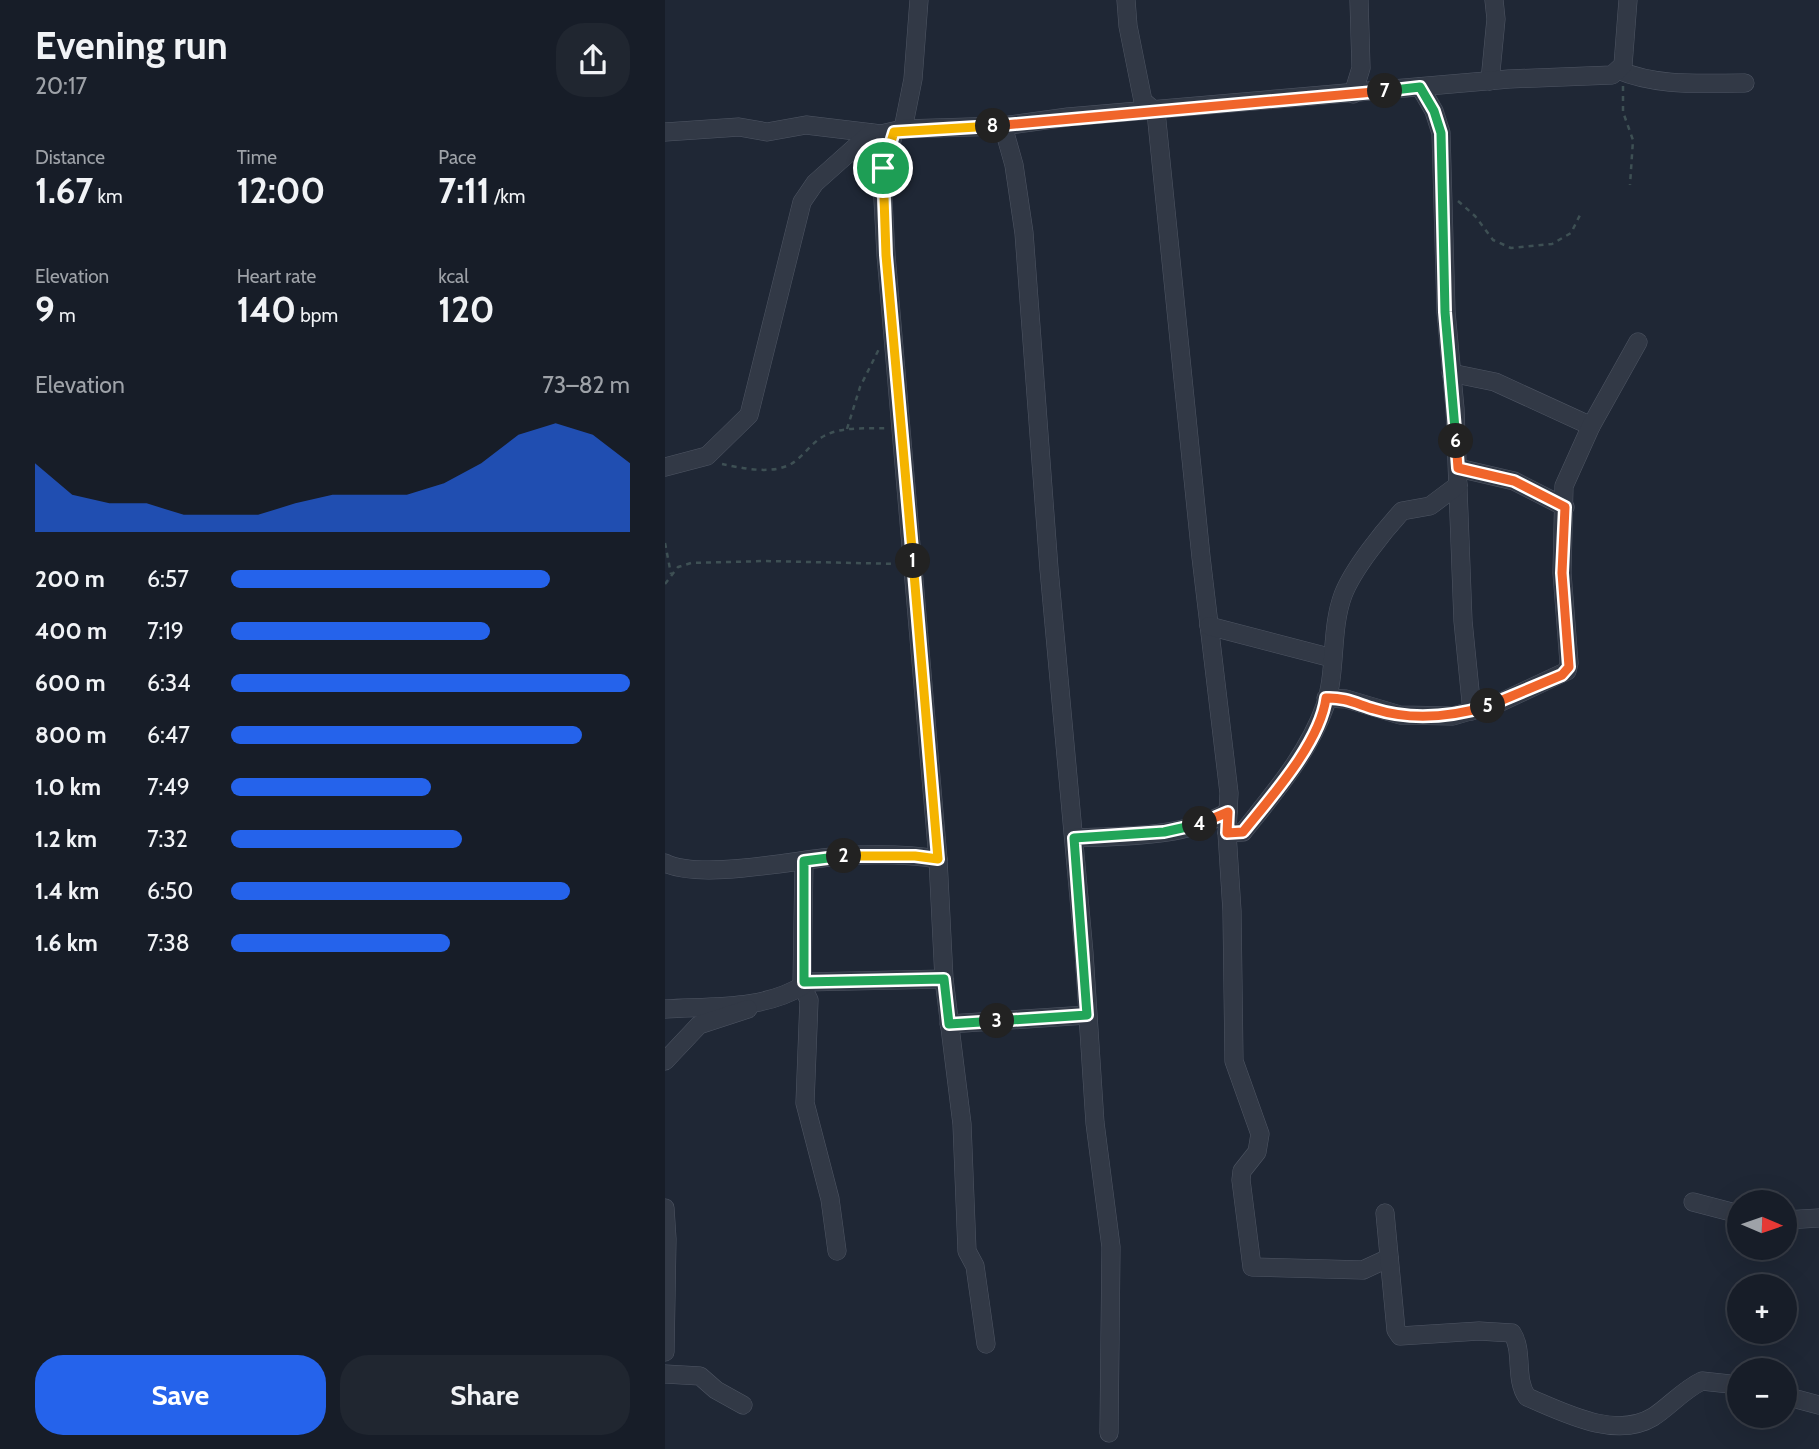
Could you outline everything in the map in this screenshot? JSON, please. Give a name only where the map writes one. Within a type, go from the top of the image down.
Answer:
[{"type":"street","points":[[919,0],[913,79],[882,181],[938,859],[944,979],[962,1124],[967,1251],[975,1266],[986,1344]]},
{"type":"street","points":[[1126,0],[1126,17],[1143,101],[1156,112],[1229,793],[1227,833],[1232,911],[1234,1061],[1261,1134],[1257,1152],[1242,1171],[1241,1180],[1252,1267],[1363,1270],[1389,1258]]},
{"type":"street","points":[[1353,94],[1361,68],[1359,0]]},
{"type":"street","points":[[1490,81],[1496,19],[1494,0]]},
{"type":"street","points":[[1621,71],[1625,57],[1628,0]]},
{"type":"street","points":[[665,132],[739,127],[767,132],[806,125],[871,133],[1003,126],[1068,117],[1156,112],[1490,81],[1612,75],[1621,71],[1680,83],[1745,83]]},
{"type":"street","points":[[1420,87],[1438,121],[1444,191],[1445,312],[1458,476],[1463,621],[1472,711]]},
{"type":"street","points":[[1003,126],[1014,165],[1024,233],[1095,1123],[1111,1247],[1108,1433]]},
{"type":"street","points":[[665,467],[708,456],[749,415],[802,202],[815,183],[871,133]]},
{"type":"street","points":[[1326,698],[1346,699],[1400,715],[1453,716],[1501,702],[1562,675],[1569,667],[1562,573],[1567,474],[1638,342]]},
{"type":"street","points":[[1451,373],[1495,382],[1591,426]]},
{"type":"street","points":[[1458,476],[1514,481],[1565,507]]},
{"type":"street","points":[[1227,833],[1243,832],[1288,775],[1311,737],[1326,698],[1343,596],[1354,575],[1402,512],[1430,506],[1458,476]]},
{"type":"street","points":[[1209,626],[1332,659]]},
{"type":"street","points":[[1074,838],[1164,832],[1210,821],[1228,812]]},
{"type":"street","points":[[665,863],[690,870],[841,856],[915,856],[938,859]]},
{"type":"street","points":[[804,861],[803,984],[809,1000],[805,1102],[830,1199],[837,1251]]},
{"type":"street","points":[[665,1009],[781,998],[803,984],[944,979]]},
{"type":"street","points":[[665,1061],[699,1025],[740,1013],[764,1001]]},
{"type":"street","points":[[949,1024],[1087,1015]]},
{"type":"street","points":[[1693,1202],[1727,1211]]},
{"type":"street","points":[[665,1208],[665,1352]]},
{"type":"street","points":[[1385,1213],[1398,1335],[1410,1337],[1479,1331],[1512,1333],[1516,1340],[1521,1388],[1527,1397],[1607,1426],[1636,1424],[1652,1417],[1702,1381],[1727,1384]]},
{"type":"street","points":[[1797,1219],[1819,1218]]},
{"type":"street","points":[[665,1374],[700,1376],[716,1390],[743,1405]]},
{"type":"street","points":[[1797,1399],[1819,1405]]},
{"type":"path","points":[[1621,71],[1623,112],[1633,140],[1630,185]]},
{"type":"path","points":[[1444,191],[1475,216],[1493,240],[1511,248],[1552,244],[1571,233],[1581,213]]},
{"type":"path","points":[[847,429],[871,361],[893,330]]},
{"type":"path","points":[[694,460],[751,469],[778,468],[791,464],[823,436],[847,429],[901,428]]},
{"type":"path","points":[[665,543],[671,574]]},
{"type":"path","points":[[665,584],[671,574],[691,564],[765,561],[913,564]]},
{"type":"route","points":[[1420,87],[1434,111],[1441,133],[1446,241],[1445,312],[1458,468],[1514,481],[1565,507],[1562,573],[1569,667],[1562,675],[1501,702],[1453,716],[1400,715],[1346,699],[1326,698],[1311,737],[1288,775],[1241,834],[1227,833],[1228,812],[1210,821],[1164,832],[1074,838],[1087,1015],[949,1024],[944,979],[804,982],[804,861],[841,856],[915,856],[938,859],[886,255],[882,200],[883,168],[894,132],[903,129],[1003,126],[1068,117],[1156,112],[1420,87]]}]
